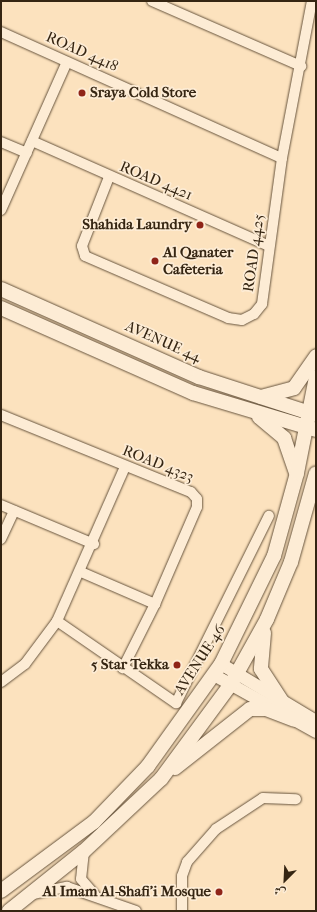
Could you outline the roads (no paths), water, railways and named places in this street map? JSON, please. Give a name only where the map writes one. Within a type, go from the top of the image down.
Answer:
[{"type":"main road","name":"AVENUE 44","points":[[1,289],[199,377],[313,414]]},
{"type":"main road","points":[[1,308],[193,393],[312,429]]},
{"type":"main road","points":[[258,397],[294,388],[316,356]]},
{"type":"main road","name":"AVENUE 46","points":[[1,891],[94,822],[148,766],[218,670],[274,556],[297,473],[312,429],[316,378]]},
{"type":"main road","points":[[253,412],[284,438],[297,473]]},
{"type":"main road","points":[[161,779],[234,678],[267,619],[291,562],[313,494],[316,473]]},
{"type":"main road","points":[[267,619],[259,657],[261,669],[282,701]]},
{"type":"main road","points":[[9,911],[84,851],[161,779],[250,709],[266,708],[294,720]]},
{"type":"street","points":[[152,1],[301,66]]},
{"type":"street","name":"ROAD 4425","points":[[109,177],[82,250],[85,256],[228,318],[242,320],[254,314],[262,304],[282,158],[301,66],[312,1]]},
{"type":"street","name":"ROAD 4418","points":[[1,32],[282,158]]},
{"type":"street","points":[[1,210],[4,194],[27,153],[67,62]]},
{"type":"street","name":"ROAD 4421","points":[[32,141],[109,177],[269,246]]},
{"type":"street","points":[[1,142],[27,153]]},
{"type":"street","name":"ROAD 4323","points":[[1,415],[125,467],[191,492],[197,499],[197,507],[155,604],[123,668]]},
{"type":"street","points":[[1,682],[25,664],[57,621],[94,544],[125,467]]},
{"type":"street","points":[[1,505],[94,544]]},
{"type":"street","points":[[1,539],[14,511]]},
{"type":"street","points":[[57,621],[171,702],[180,699],[269,516]]},
{"type":"street","points":[[81,572],[155,604]]},
{"type":"street","points":[[218,670],[282,701],[316,721]]},
{"type":"street","points":[[234,678],[294,720],[316,732]]},
{"type":"street","points":[[182,911],[182,876],[187,862],[216,829],[263,798],[296,799]]},
{"type":"street","points":[[84,851],[81,880],[96,897]]},
{"type":"street","points":[[32,894],[64,887],[136,911]]},
{"type":"place","name":"Sraya Cold Store","points":[[82,93]]},
{"type":"place","name":"Shahida Laundry","points":[[200,225]]},
{"type":"place","name":"Al Qanater Cafeteria","points":[[155,261]]},
{"type":"place","name":"5 Star Tekka","points":[[177,665]]},
{"type":"place","name":"Al Imam Al-Shafi'i Mosque","points":[[219,892]]}]
